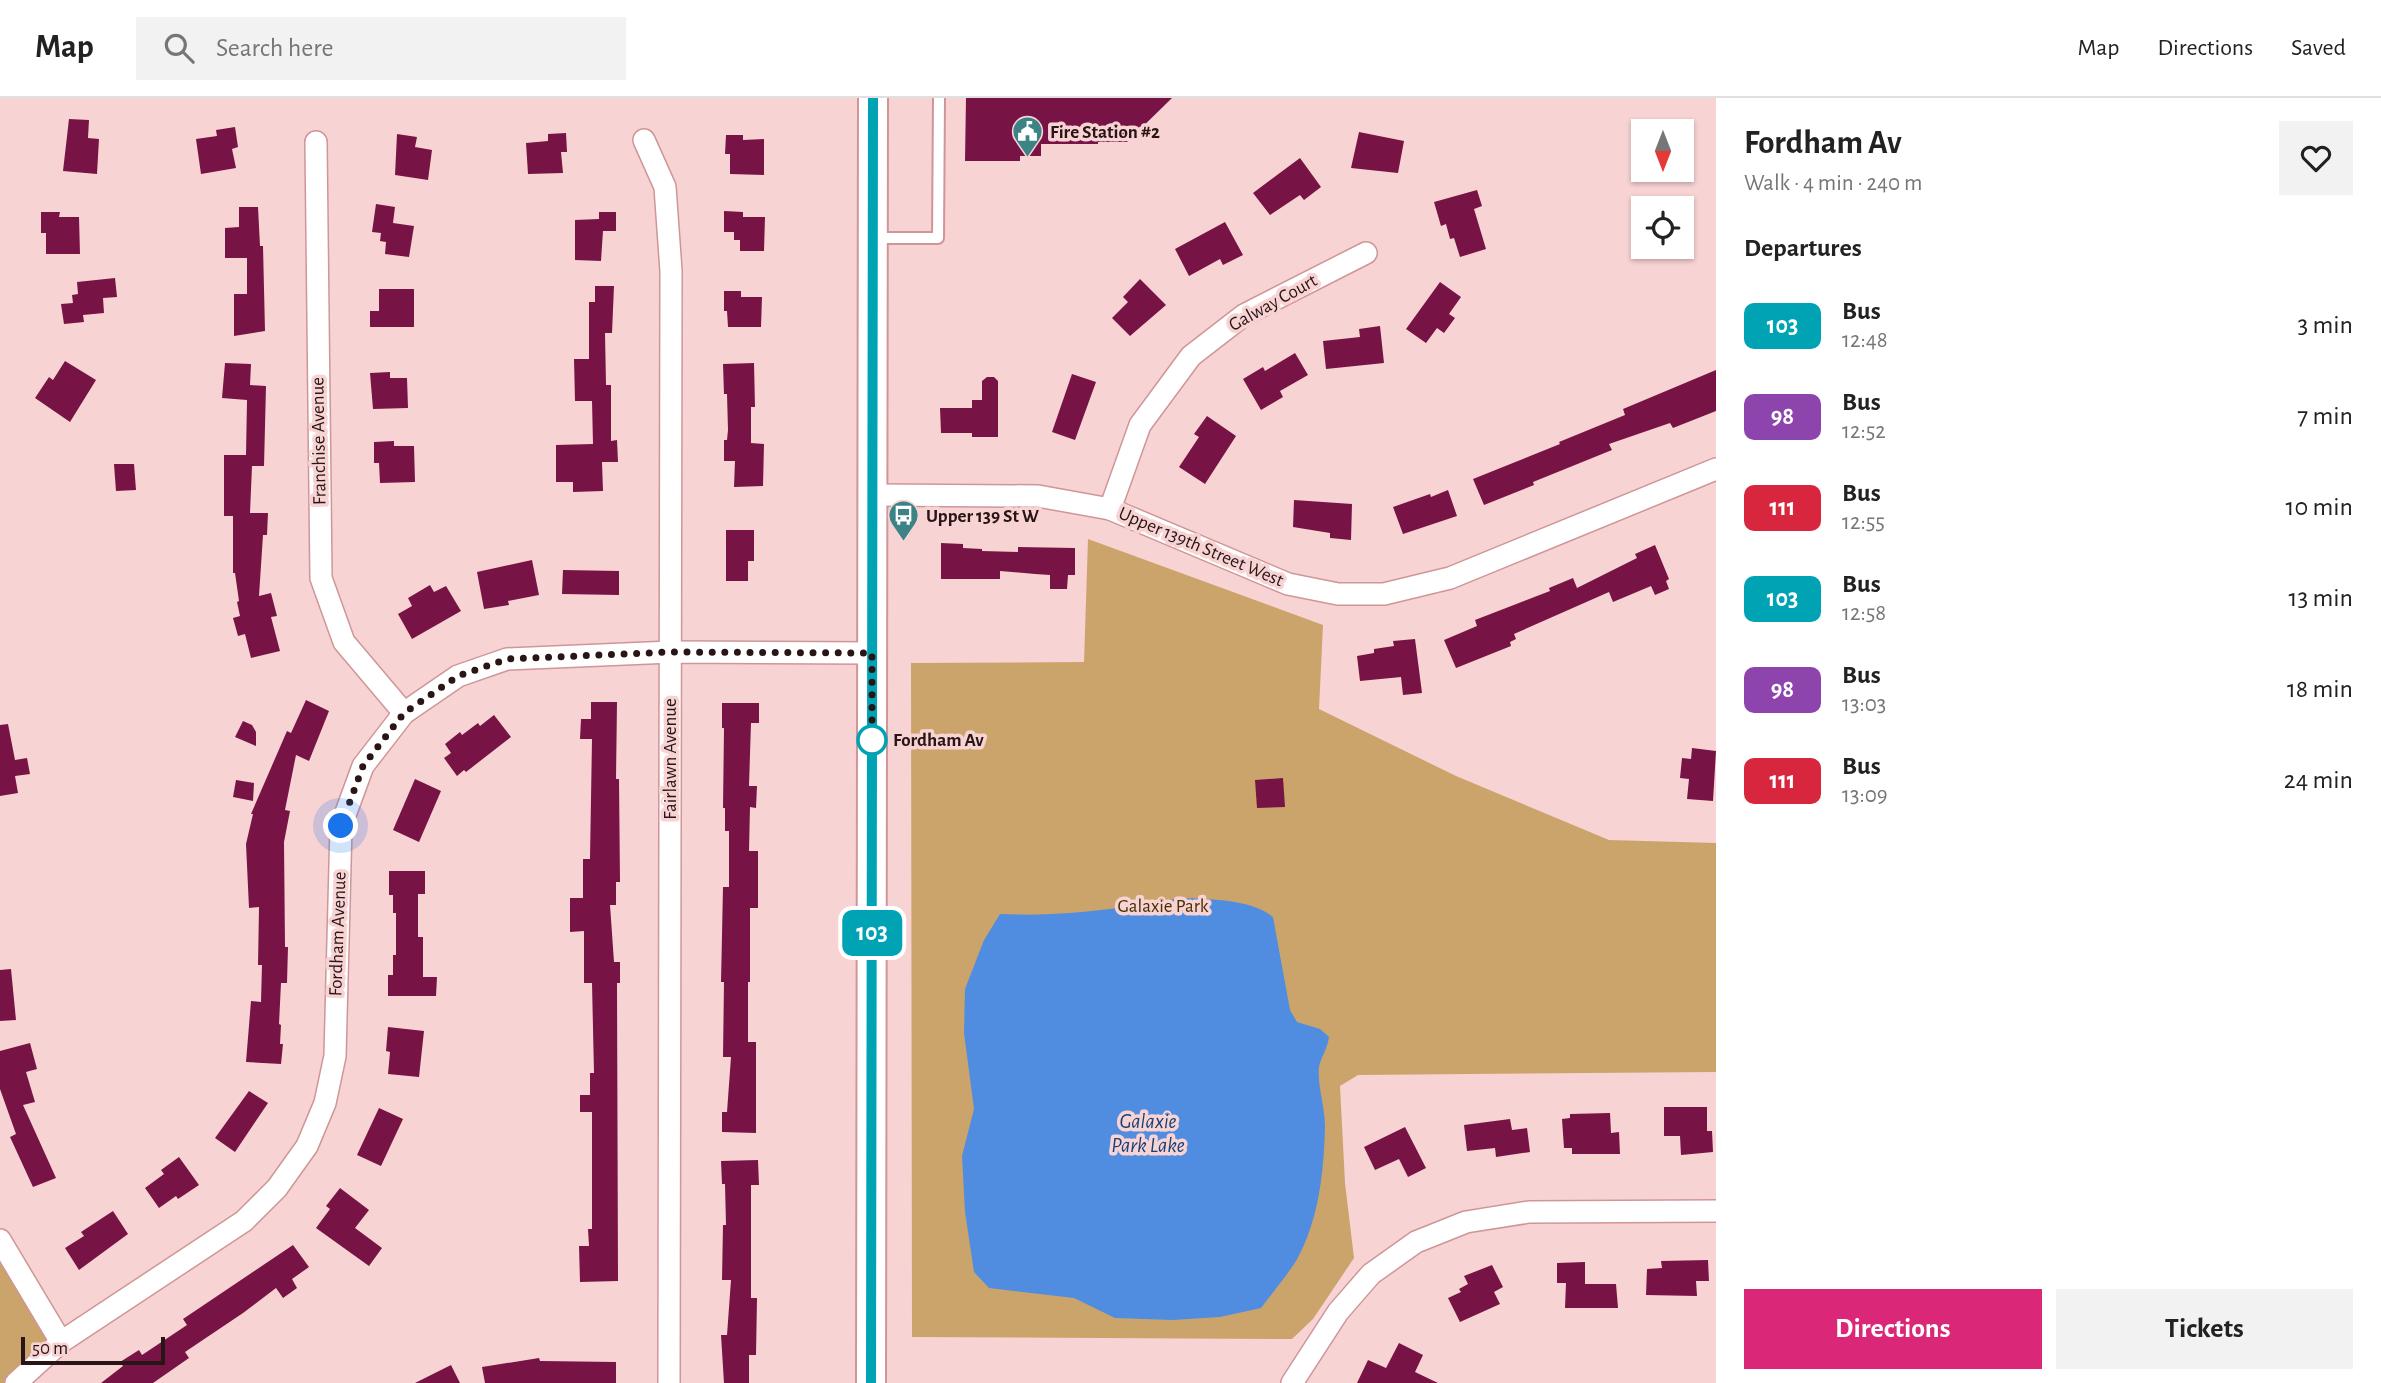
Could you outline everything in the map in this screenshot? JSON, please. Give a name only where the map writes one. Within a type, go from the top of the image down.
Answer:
[{"type":"street","points":[[871,1383],[873,98]]},
{"type":"street","name":"Fairlawn Avenue","points":[[644,140],[666,187],[671,271],[669,1383]]},
{"type":"street","name":"Franchise Avenue","points":[[316,142],[321,578],[344,642],[404,713]]},
{"type":"street","name":"Galway Court","points":[[1110,509],[1140,425],[1191,356],[1244,315],[1366,253]]},
{"type":"street","name":"Upper 139th Street West","points":[[873,495],[1038,496],[1110,509],[1288,584],[1338,594],[1384,594],[1450,578],[1716,468]]},
{"type":"street","name":"Fordham Avenue","points":[[16,1383],[61,1342],[244,1221],[277,1188],[307,1146],[325,1102],[335,1056],[341,826],[363,766],[404,713],[458,676],[507,659],[670,652],[872,653]]},
{"type":"street","points":[[1292,1383],[1338,1312],[1371,1274],[1416,1242],[1466,1222],[1529,1212],[1716,1211]]},
{"type":"street","points":[[0,1240],[61,1342]]},
{"type":"lane","points":[[873,238],[938,238],[939,98]]},
{"type":"green space","name":"Galaxie Park","points":[[1088,539],[1323,625],[1319,709],[1456,776],[1609,840],[1716,843],[1716,1072],[1358,1075],[1340,1086],[1345,1183],[1354,1258],[1313,1319],[1292,1339],[912,1337],[911,663],[1084,662]]},
{"type":"green space","points":[[0,1240],[61,1342],[16,1383],[0,1383]]},
{"type":"water","name":"Galaxie Park Lake","points":[[1181,898],[1242,903],[1273,917],[1290,1010],[1297,1022],[1320,1029],[1329,1037],[1319,1067],[1325,1126],[1319,1195],[1304,1246],[1292,1267],[1261,1308],[1220,1317],[1173,1320],[1115,1318],[1074,1298],[989,1288],[974,1272],[965,1212],[962,1156],[974,1109],[964,1033],[965,989],[984,940],[1000,914],[1091,911]]},
{"type":"building","points":[[966,98],[1172,98],[1127,142],[1041,144],[1041,156],[1020,156],[1020,161],[965,161]]},
{"type":"building","points":[[69,119],[89,120],[88,138],[99,139],[97,174],[63,171]]},
{"type":"building","points":[[235,127],[238,147],[232,149],[236,168],[201,174],[196,139],[217,136],[216,130]]},
{"type":"building","points":[[1359,132],[1404,141],[1398,173],[1351,168]]},
{"type":"building","points":[[566,133],[567,152],[561,152],[563,173],[528,174],[526,143],[548,141],[548,134]]},
{"type":"building","points":[[397,134],[417,137],[415,147],[432,150],[428,180],[395,175]]},
{"type":"building","points":[[726,135],[743,135],[743,140],[764,139],[764,175],[730,174],[730,154],[725,154]]},
{"type":"building","points":[[1300,158],[1321,187],[1304,200],[1300,195],[1270,215],[1253,193]]},
{"type":"building","points":[[1477,190],[1482,206],[1474,209],[1486,249],[1460,257],[1454,238],[1450,239],[1446,224],[1441,226],[1434,202]]},
{"type":"building","points":[[376,204],[395,207],[393,223],[414,226],[409,257],[385,254],[386,242],[380,241],[381,233],[372,232]]},
{"type":"building","points":[[239,207],[258,207],[260,246],[263,246],[265,331],[234,336],[234,294],[247,294],[247,258],[225,258],[225,228],[239,227]]},
{"type":"building","points":[[724,211],[743,212],[743,217],[765,217],[764,251],[740,251],[740,240],[734,240],[734,232],[724,232]]},
{"type":"building","points":[[41,212],[60,212],[59,217],[79,217],[80,254],[46,254],[46,233],[41,233]]},
{"type":"building","points":[[599,212],[616,212],[616,231],[603,231],[601,261],[575,260],[575,220],[599,219]]},
{"type":"building","points":[[1225,222],[1243,255],[1223,265],[1220,259],[1189,276],[1175,249]]},
{"type":"building","points":[[115,278],[117,297],[103,298],[104,313],[83,315],[84,322],[64,324],[61,304],[73,303],[72,295],[78,294],[77,282]]},
{"type":"building","points":[[1140,279],[1166,305],[1130,336],[1112,318],[1128,302],[1123,297]]},
{"type":"building","points":[[1440,282],[1461,297],[1449,314],[1455,318],[1444,333],[1437,328],[1426,343],[1406,329]]},
{"type":"building","points":[[595,286],[614,286],[612,333],[605,333],[606,385],[611,385],[611,441],[617,440],[618,462],[602,462],[603,491],[573,492],[573,482],[556,482],[556,445],[593,444],[592,401],[575,401],[574,359],[589,359],[589,302],[595,302]]},
{"type":"building","points":[[379,289],[414,289],[414,327],[370,327],[370,311],[379,311]]},
{"type":"building","points":[[724,291],[741,291],[741,297],[762,297],[761,327],[728,327],[727,311],[724,311]]},
{"type":"building","points":[[1380,326],[1384,363],[1326,369],[1323,341],[1360,337],[1359,329]]},
{"type":"building","points":[[1295,353],[1308,375],[1280,391],[1283,397],[1261,410],[1243,379],[1263,367],[1265,371]]},
{"type":"building","points":[[65,361],[96,380],[70,422],[35,398],[49,377],[53,380]]},
{"type":"building","points":[[225,363],[251,364],[250,385],[266,386],[264,466],[252,466],[250,513],[268,513],[267,535],[263,535],[259,596],[271,593],[277,616],[271,617],[280,651],[251,658],[245,634],[238,636],[233,618],[240,616],[233,573],[233,516],[224,516],[224,455],[246,455],[247,400],[222,398]]},
{"type":"building","points":[[754,363],[755,407],[751,407],[751,443],[764,444],[763,486],[734,487],[735,461],[724,461],[724,440],[727,440],[728,430],[723,364]]},
{"type":"building","points":[[1716,370],[1716,411],[1673,428],[1670,423],[1609,444],[1612,450],[1484,505],[1473,479],[1625,415],[1623,409]]},
{"type":"building","points":[[390,372],[390,378],[407,378],[408,408],[373,409],[370,373]]},
{"type":"building","points":[[1072,374],[1096,382],[1075,440],[1052,432]]},
{"type":"building","points":[[987,377],[994,377],[998,381],[998,437],[972,437],[972,433],[941,433],[940,408],[972,408],[972,400],[982,400],[982,381]]},
{"type":"building","points":[[1207,416],[1236,436],[1205,484],[1179,467],[1199,437],[1194,434]]},
{"type":"building","points":[[394,441],[394,446],[414,446],[415,482],[380,483],[379,463],[374,463],[374,442]]},
{"type":"building","points":[[114,464],[134,464],[136,490],[116,491]]},
{"type":"building","points":[[1448,490],[1457,516],[1403,534],[1393,507]]},
{"type":"building","points":[[1294,500],[1352,504],[1351,540],[1330,538],[1330,533],[1293,527]]},
{"type":"building","points":[[726,530],[754,530],[754,561],[748,561],[748,581],[726,581]]},
{"type":"building","points":[[941,543],[963,544],[963,548],[982,551],[1018,552],[1018,547],[1075,548],[1075,575],[1068,575],[1067,589],[1050,589],[1050,575],[1000,571],[1000,579],[941,579]]},
{"type":"building","points":[[1655,545],[1669,579],[1666,581],[1669,589],[1655,595],[1651,586],[1613,602],[1609,592],[1514,634],[1516,639],[1510,642],[1511,646],[1456,668],[1444,640],[1477,626],[1475,620],[1550,591],[1549,588],[1573,578],[1577,588],[1637,558],[1635,554]]},
{"type":"building","points":[[532,560],[539,595],[508,601],[509,605],[484,609],[477,572]]},
{"type":"building","points":[[563,570],[619,571],[619,595],[562,594]]},
{"type":"building","points":[[430,585],[434,592],[446,586],[461,611],[412,639],[398,614],[412,606],[408,598]]},
{"type":"building","points":[[1415,639],[1422,693],[1403,695],[1401,677],[1360,681],[1357,656],[1374,653],[1374,649],[1394,646],[1393,641]]},
{"type":"building","points":[[306,700],[329,711],[309,761],[296,755],[285,810],[290,811],[284,842],[285,947],[288,947],[287,983],[281,983],[281,1064],[246,1062],[251,1001],[261,1002],[262,965],[258,965],[259,907],[249,908],[246,844],[251,814],[287,731],[291,733]]},
{"type":"building","points":[[591,702],[617,702],[616,779],[619,779],[620,882],[616,882],[616,905],[610,905],[614,962],[620,962],[620,983],[617,983],[618,1281],[580,1282],[579,1246],[589,1246],[588,1229],[592,1229],[592,1112],[580,1112],[580,1095],[590,1095],[590,1073],[594,1073],[592,983],[584,983],[584,931],[570,932],[570,898],[583,898],[583,859],[590,859],[592,739],[580,739],[581,719],[591,719]]},
{"type":"building","points":[[722,703],[759,703],[759,723],[751,723],[749,786],[757,786],[756,808],[750,807],[749,851],[758,851],[758,908],[750,908],[748,982],[748,1042],[756,1042],[756,1133],[722,1132],[722,1112],[727,1112],[731,1057],[723,1057],[724,982],[721,982],[723,887],[729,887],[729,831],[725,831],[723,808]]},
{"type":"building","points":[[494,715],[511,737],[457,776],[444,758],[451,753],[445,744],[460,732],[462,735],[478,723],[480,726]]},
{"type":"building","points":[[243,721],[252,725],[256,732],[256,746],[235,737]]},
{"type":"building","points":[[8,724],[15,760],[27,758],[30,774],[15,776],[18,793],[0,796],[0,725]]},
{"type":"building","points":[[1692,748],[1716,751],[1713,801],[1687,799],[1689,779],[1680,778],[1682,758],[1691,759]]},
{"type":"building","points":[[1283,778],[1285,807],[1257,808],[1255,780]]},
{"type":"building","points":[[415,779],[441,791],[419,842],[393,830]]},
{"type":"building","points":[[236,780],[254,783],[253,801],[233,797]]},
{"type":"building","points":[[389,871],[425,871],[425,894],[418,894],[418,937],[423,937],[423,977],[437,977],[436,996],[388,996],[388,975],[393,975],[393,955],[396,955],[396,913],[393,913],[393,895],[389,895]]},
{"type":"building","points":[[11,969],[16,1020],[0,1021],[0,970]]},
{"type":"building","points":[[388,1027],[424,1031],[419,1077],[388,1074]]},
{"type":"building","points":[[30,1043],[37,1069],[26,1072],[35,1102],[23,1105],[56,1178],[33,1187],[10,1137],[16,1134],[0,1089],[0,1051]]},
{"type":"building","points":[[249,1091],[268,1103],[235,1152],[215,1138]]},
{"type":"building","points":[[1664,1107],[1707,1107],[1707,1131],[1712,1131],[1713,1152],[1681,1155],[1680,1136],[1664,1136]]},
{"type":"building","points":[[379,1108],[403,1119],[381,1166],[357,1155]]},
{"type":"building","points":[[1610,1113],[1611,1133],[1619,1132],[1620,1154],[1572,1154],[1572,1148],[1564,1148],[1562,1119],[1570,1118],[1570,1114]]},
{"type":"building","points":[[1510,1119],[1512,1130],[1527,1128],[1530,1152],[1496,1157],[1495,1148],[1467,1151],[1464,1125]]},
{"type":"building","points":[[1405,1127],[1426,1168],[1408,1177],[1399,1159],[1375,1170],[1364,1147]]},
{"type":"building","points":[[179,1157],[199,1185],[159,1208],[145,1188],[164,1174],[161,1170]]},
{"type":"building","points":[[758,1160],[759,1185],[751,1185],[751,1298],[757,1298],[756,1355],[749,1355],[749,1383],[724,1383],[721,1335],[727,1335],[731,1280],[722,1280],[723,1225],[726,1225],[725,1184],[722,1184],[721,1161]]},
{"type":"building","points":[[340,1188],[369,1210],[355,1228],[382,1248],[369,1266],[316,1228],[330,1209],[326,1206]]},
{"type":"building","points":[[113,1211],[128,1234],[79,1270],[65,1248],[84,1236],[81,1232]]},
{"type":"building","points":[[293,1245],[309,1267],[292,1279],[297,1288],[283,1298],[276,1288],[185,1352],[189,1358],[153,1383],[101,1383],[123,1366],[120,1362],[139,1350],[142,1355],[187,1325],[183,1319]]},
{"type":"building","points":[[1708,1260],[1709,1281],[1696,1281],[1697,1296],[1646,1295],[1647,1269],[1662,1268],[1661,1261]]},
{"type":"building","points":[[1585,1262],[1585,1284],[1616,1284],[1618,1308],[1565,1308],[1566,1283],[1557,1283],[1557,1263]]},
{"type":"building","points":[[1492,1265],[1503,1287],[1494,1292],[1500,1304],[1460,1322],[1448,1298],[1461,1292],[1459,1289],[1468,1284],[1464,1276]]},
{"type":"building","points":[[1399,1343],[1423,1355],[1415,1372],[1438,1383],[1357,1383],[1368,1360],[1386,1368]]},
{"type":"building","points":[[539,1358],[540,1361],[616,1362],[616,1383],[485,1383],[482,1367]]},
{"type":"building","points":[[451,1365],[460,1383],[415,1383]]},
{"type":"bus line","name":"103","points":[[871,1383],[873,98]]},
{"type":"place","name":"Fire Station #2","points":[[1027,159]]},
{"type":"place","name":"Upper 139 St W","points":[[903,543]]},
{"type":"place","name":"Fordham Av","points":[[872,740]]},
{"type":"route","points":[[341,826],[363,766],[404,713],[458,676],[507,659],[670,652],[872,653],[872,740]]}]
